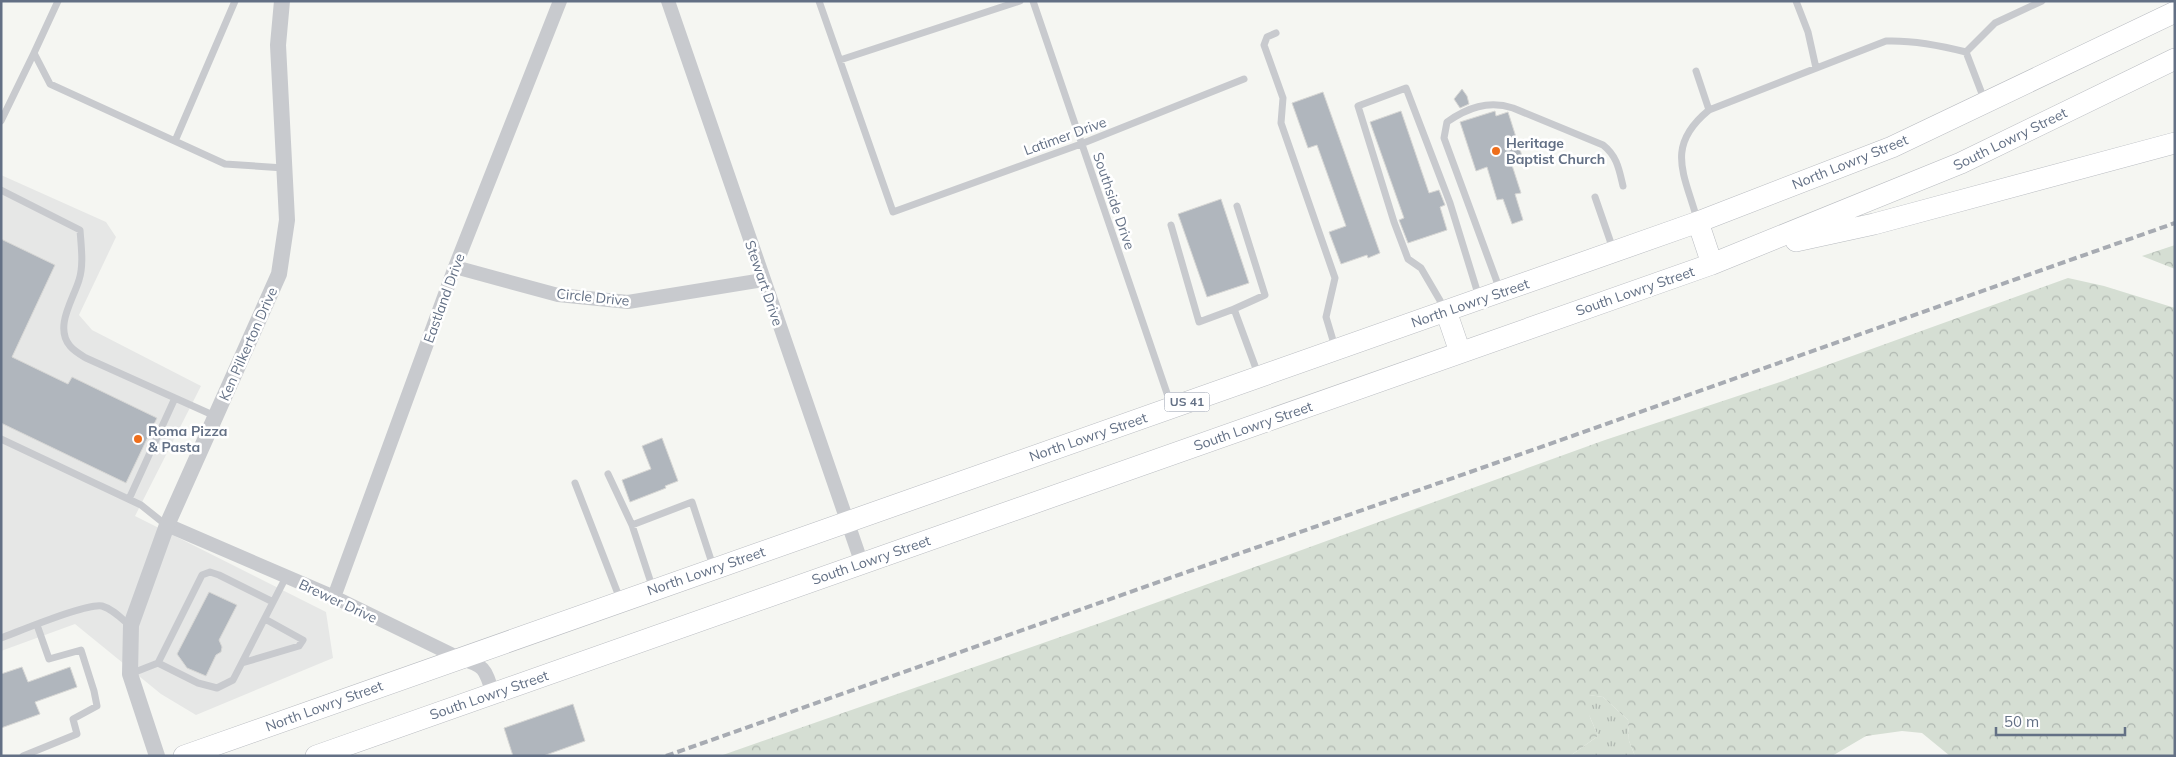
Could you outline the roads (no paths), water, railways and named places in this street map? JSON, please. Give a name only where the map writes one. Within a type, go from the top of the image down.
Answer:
[{"type":"main road","name":"North Lowry Street","points":[[184,756],[848,520],[1501,293],[1698,222],[1892,147],[2175,12]]},
{"type":"main road","name":"South Lowry Street","points":[[316,756],[1712,264],[1961,163],[2175,59]]},
{"type":"main road","points":[[1739,253],[1874,224],[2175,143]]},
{"type":"main road","points":[[1698,222],[1712,264]]},
{"type":"main road","points":[[1446,311],[1460,352]]},
{"type":"street","name":"Ken Pilkerton Drive","points":[[157,756],[130,674],[130,627],[167,525],[279,274],[288,220],[278,45],[282,1]]},
{"type":"street","name":"Eastland Drive","points":[[334,598],[455,267],[560,1]]},
{"type":"street","name":"Stewart Drive","points":[[668,1],[862,564]]},
{"type":"street","name":"Circle Drive","points":[[455,267],[558,295],[628,302],[763,280]]},
{"type":"street","name":"Brewer Drive","points":[[167,525],[334,598],[459,658],[476,664],[485,671],[493,694]]},
{"type":"lane","points":[[1,121],[58,1]]},
{"type":"lane","points":[[175,141],[235,1]]},
{"type":"lane","points":[[819,1],[840,60],[1020,1]]},
{"type":"lane","name":"Southside Drive","points":[[1033,1],[1172,407]]},
{"type":"lane","points":[[1796,1],[1808,32],[1816,68]]},
{"type":"lane","points":[[1966,52],[1995,23],[2042,1]]},
{"type":"lane","points":[[1276,33],[1267,37],[1264,45],[1283,98],[1281,123],[1335,278],[1326,318],[1335,350]]},
{"type":"lane","points":[[1698,222],[1680,160],[1686,136],[1696,121],[1709,110],[1886,40],[1907,40],[1937,44],[1966,52]]},
{"type":"lane","points":[[1966,52],[1985,102]]},
{"type":"lane","points":[[34,53],[50,84],[225,164],[285,168]]},
{"type":"lane","name":"Latimer Drive","points":[[840,60],[893,212],[1081,144],[1244,79]]},
{"type":"lane","points":[[1696,70],[1709,110]]},
{"type":"lane","points":[[1446,311],[1421,268],[1408,259],[1394,222],[1358,106],[1406,88],[1450,203],[1480,300]]},
{"type":"lane","points":[[1501,293],[1444,138],[1446,122],[1461,112],[1486,104],[1500,104],[1513,108],[1603,145],[1617,160],[1623,186]]},
{"type":"lane","points":[[1,190],[80,230],[82,250],[79,279],[63,326],[70,346],[86,358],[216,416]]},
{"type":"lane","points":[[1595,197],[1614,252]]},
{"type":"lane","points":[[1170,224],[1199,322],[1265,295],[1237,206]]},
{"type":"lane","points":[[1234,309],[1259,377]]},
{"type":"lane","points":[[129,499],[176,398]]},
{"type":"lane","points":[[1,439],[141,505],[167,525]]},
{"type":"lane","points":[[608,474],[632,525],[653,590]]},
{"type":"lane","points":[[576,483],[621,601]]},
{"type":"lane","points":[[632,525],[692,502],[714,568]]},
{"type":"lane","points":[[130,674],[158,663],[202,575],[210,572],[219,575],[273,602]]},
{"type":"lane","points":[[158,663],[198,683],[217,688],[233,680],[286,577]]},
{"type":"lane","points":[[1,638],[77,610],[101,606],[114,612],[130,627]]},
{"type":"lane","points":[[242,663],[299,646],[303,640],[265,619]]},
{"type":"lane","points":[[23,756],[77,734],[73,719],[96,706],[94,691],[81,650],[49,659],[38,625]]},
{"type":"railway","points":[[666,756],[2175,223]]},
{"type":"place","name":"Heritage Baptist Church","points":[[1496,151]]},
{"type":"place","name":"Roma Pizza & Pasta","points":[[138,439]]}]
